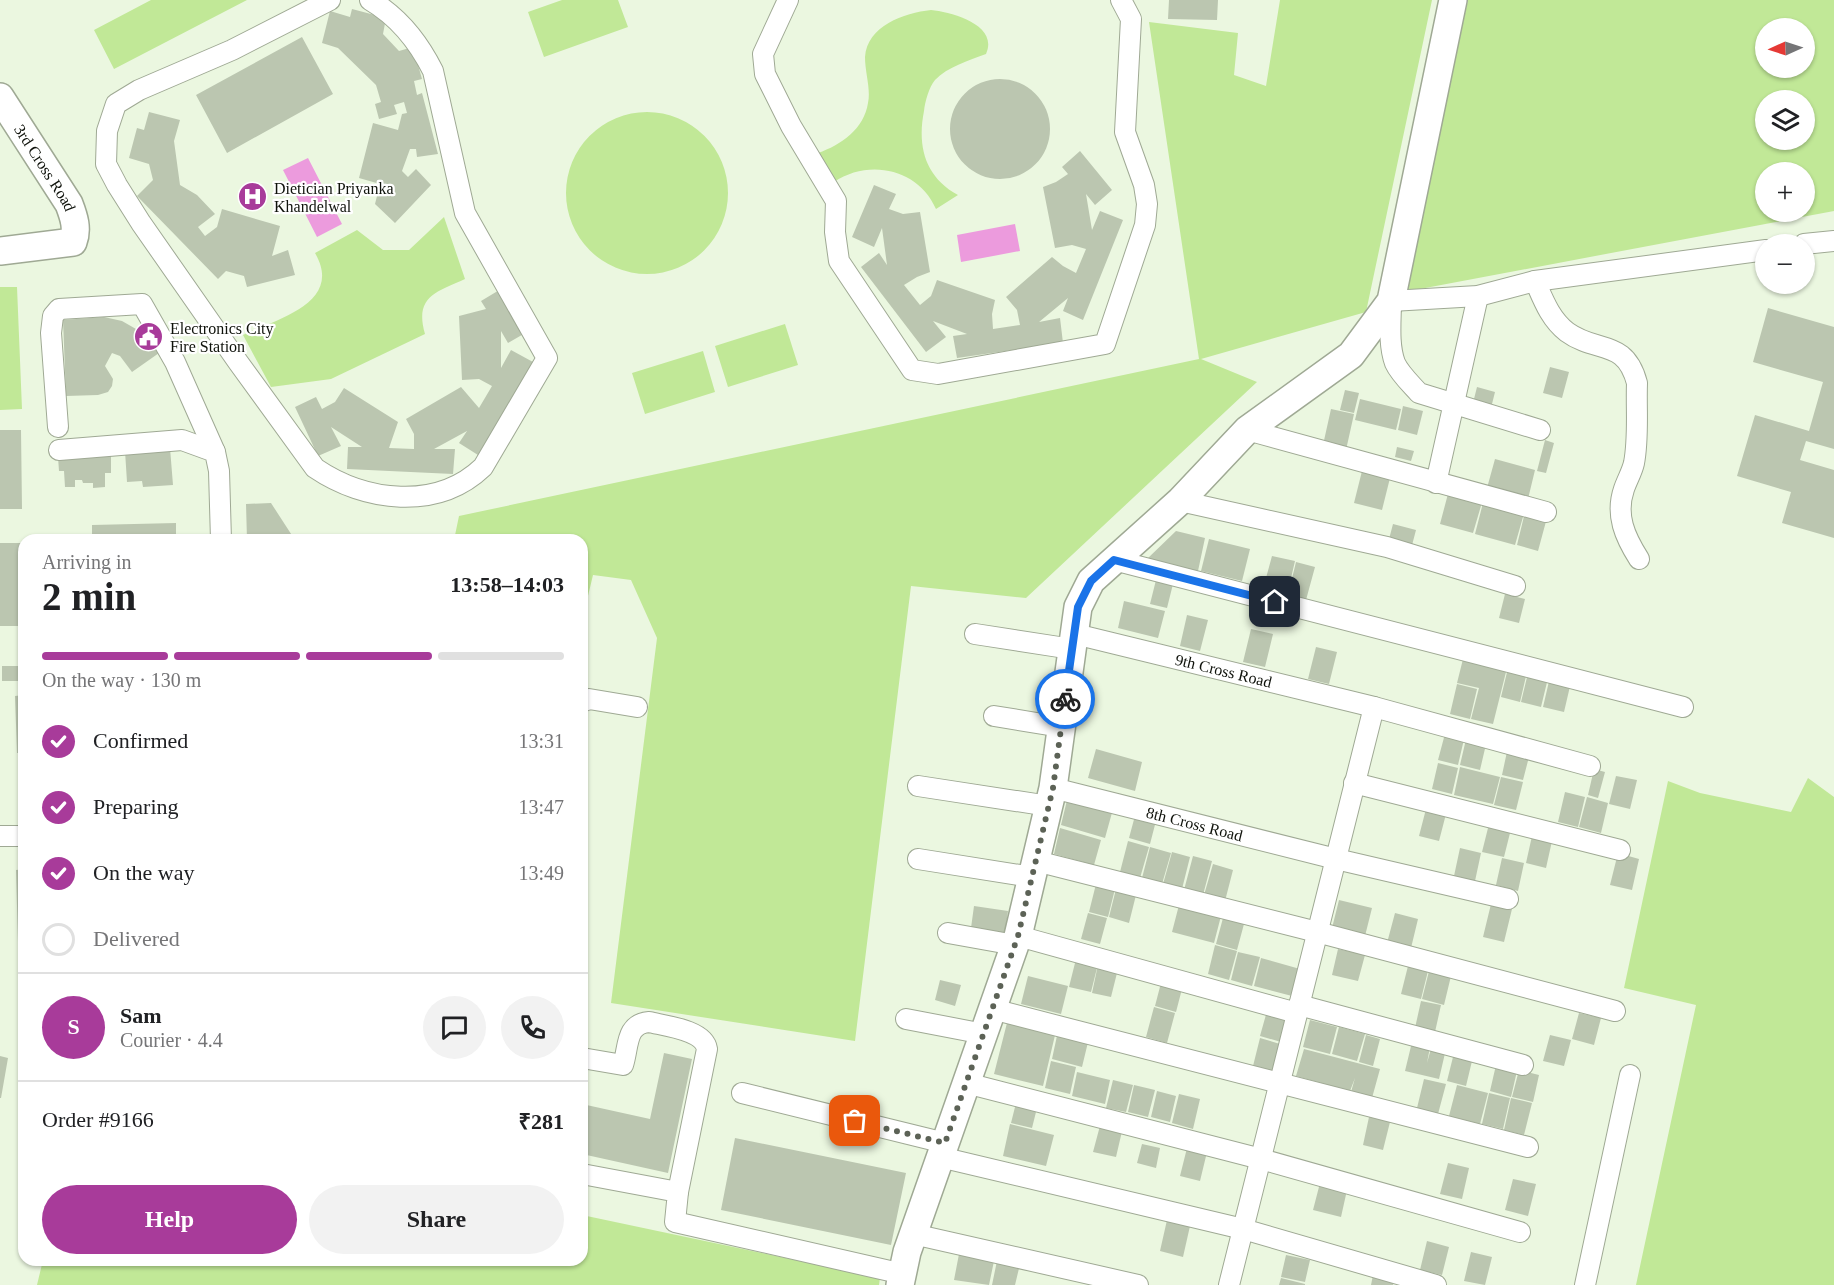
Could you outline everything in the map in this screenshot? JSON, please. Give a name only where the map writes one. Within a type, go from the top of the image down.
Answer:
[{"type":"street","points":[[330,0],[232,50],[139,90],[116,104],[107,131],[106,164],[141,223],[315,468],[329,478],[359,490],[393,496],[422,496],[456,487],[483,467],[547,358],[465,213],[433,70],[425,54],[404,26],[370,0]]},
{"type":"street","points":[[788,0],[763,54],[765,74],[791,126],[836,201],[835,232],[838,261],[912,370],[938,375],[1105,344],[1144,225],[1147,204],[1144,185],[1125,132],[1131,19],[1121,0]]},
{"type":"street","points":[[1453,0],[1391,301],[1391,339],[1395,363],[1419,393],[1540,429]]},
{"type":"street","name":"3rd Cross Road","points":[[0,97],[69,204],[75,219],[76,234],[73,242],[0,251]]},
{"type":"street","points":[[1815,243],[1834,241]]},
{"type":"street","points":[[1391,301],[1478,296],[1535,281],[1755,251]]},
{"type":"street","points":[[1535,281],[1548,310],[1559,325],[1578,338],[1623,356],[1634,371],[1637,383],[1635,461],[1622,497],[1620,510],[1628,542],[1639,559]]},
{"type":"street","points":[[1436,483],[1478,296]]},
{"type":"street","points":[[588,1059],[623,1065],[634,1027],[644,1022],[697,1034],[706,1043],[707,1049],[678,1192],[675,1222],[901,1279],[913,1234],[1016,941],[1051,797],[1078,607],[1091,581],[1180,501],[1247,430],[1351,355],[1391,301]]},
{"type":"street","points":[[58,427],[51,333],[53,316],[59,309],[141,304],[176,362],[215,452],[219,471],[221,534]]},
{"type":"street","points":[[1247,430],[1546,512]]},
{"type":"street","points":[[58,450],[182,440],[215,452]]},
{"type":"street","points":[[1180,501],[1387,547],[1515,586]]},
{"type":"street","points":[[1114,560],[1683,707]]},
{"type":"street","name":"9th Cross Road","points":[[975,634],[1074,642],[1374,707],[1590,766]]},
{"type":"street","points":[[588,699],[637,707]]},
{"type":"street","points":[[1229,1285],[1374,707]]},
{"type":"street","points":[[994,716],[1061,727]]},
{"type":"street","points":[[1354,783],[1620,850]]},
{"type":"street","name":"8th Cross Road","points":[[918,786],[1051,797],[1508,899]]},
{"type":"street","points":[[0,836],[18,836]]},
{"type":"street","points":[[918,859],[1034,869],[1317,932],[1615,1011]]},
{"type":"street","points":[[948,933],[1016,941],[1523,1065]]},
{"type":"street","points":[[992,1009],[1528,1147]]},
{"type":"street","points":[[906,1019],[984,1034]]},
{"type":"street","points":[[1585,1285],[1630,1075]]},
{"type":"street","points":[[966,1083],[1261,1159],[1520,1232]]},
{"type":"street","points":[[742,1093],[943,1150],[1243,1229],[1436,1285]]},
{"type":"street","points":[[588,1175],[678,1192]]},
{"type":"street","points":[[913,1234],[1138,1285]]},
{"type":"green space","points":[[151,0],[247,0],[114,69],[94,30]]},
{"type":"green space","points":[[562,0],[618,0],[628,27],[544,57],[528,12]]},
{"type":"green space","points":[[1280,0],[1432,0],[1366,312],[1201,359],[1257,382],[1026,598],[911,586],[855,1041],[611,1003],[657,638],[631,580],[593,575],[588,596],[588,534],[455,534],[459,516],[1199,359],[1149,22],[1238,33],[1234,75],[1266,86]]},
{"type":"green space","points":[[1468,0],[1834,0],[1834,211],[1815,215],[1815,162],[1755,162],[1755,222],[1776,222],[1404,292]]},
{"type":"green space","points":[[931,10],[961,17],[971,22],[986,35],[988,44],[986,54],[959,64],[940,75],[933,83],[928,95],[922,124],[926,159],[938,179],[958,195],[936,209],[928,195],[918,185],[892,172],[877,169],[862,170],[834,182],[818,153],[843,141],[862,121],[869,98],[865,57],[872,37],[880,29],[899,18]]},
{"type":"green space","points":[[647,112],[678,119],[692,126],[704,136],[714,148],[721,162],[728,193],[721,224],[714,238],[704,250],[692,260],[678,267],[647,274],[616,267],[602,260],[590,250],[580,238],[573,224],[566,193],[573,162],[580,148],[590,136],[602,126],[616,119]]},
{"type":"green space","points":[[444,217],[465,279],[437,292],[425,303],[422,321],[425,334],[331,379],[271,387],[243,335],[303,307],[314,297],[321,285],[322,270],[315,253],[357,230],[383,250],[409,250]]},
{"type":"green space","points":[[0,287],[17,287],[22,409],[0,410]]},
{"type":"green space","points":[[785,324],[798,365],[728,387],[715,346]]},
{"type":"green space","points":[[703,351],[715,392],[645,414],[632,373]]},
{"type":"green space","points":[[1808,778],[1834,797],[1834,1285],[1636,1285],[1696,1005],[1624,988],[1668,781],[1700,793],[1791,812]]},
{"type":"green space","points":[[588,1216],[880,1278],[879,1285],[37,1285],[42,1266],[588,1266]]},
{"type":"shaded area","points":[[308,158],[342,224],[317,237],[283,170]]},
{"type":"shaded area","points":[[1015,224],[1020,251],[961,262],[957,235]]},
{"type":"building","points":[[1169,0],[1218,0],[1217,20],[1168,19]]},
{"type":"building","points":[[352,9],[386,18],[383,34],[399,51],[413,47],[422,79],[414,81],[417,95],[422,93],[438,154],[417,157],[416,149],[410,149],[402,171],[408,177],[416,169],[431,185],[395,223],[375,204],[380,184],[359,178],[373,123],[398,130],[402,114],[407,113],[404,102],[394,105],[397,114],[379,119],[375,104],[381,102],[376,85],[338,48],[322,43],[330,11],[350,17]]},
{"type":"building","points":[[302,37],[333,94],[227,153],[196,95]]},
{"type":"building","points":[[990,79],[1010,79],[1036,93],[1047,110],[1050,129],[1047,148],[1036,165],[1010,179],[990,179],[972,171],[958,157],[950,139],[950,119],[958,101],[972,87]]},
{"type":"building","points":[[149,112],[180,120],[174,141],[180,185],[197,195],[215,214],[198,227],[205,236],[217,227],[222,209],[280,226],[272,256],[288,250],[295,275],[247,287],[244,276],[226,271],[218,279],[137,196],[153,180],[149,164],[129,158],[137,128],[144,130]]},
{"type":"building","points":[[1080,151],[1112,190],[1095,205],[1086,194],[1092,230],[1100,211],[1123,220],[1083,320],[1063,311],[1068,298],[1039,322],[1060,318],[1063,343],[957,358],[953,336],[967,334],[933,321],[946,337],[926,352],[861,267],[879,253],[887,265],[882,228],[874,247],[852,237],[874,185],[896,194],[889,209],[903,214],[920,212],[930,272],[904,285],[920,305],[931,296],[937,280],[995,300],[992,314],[993,329],[1020,325],[1017,310],[1006,297],[1052,257],[1076,273],[1086,249],[1072,245],[1055,248],[1043,187],[1068,174],[1062,167]]},
{"type":"building","points":[[501,289],[527,332],[508,343],[501,331],[501,368],[511,350],[533,362],[478,455],[459,443],[467,431],[434,449],[455,449],[453,474],[347,469],[348,447],[362,447],[331,427],[341,446],[318,456],[295,407],[316,397],[322,409],[335,402],[344,388],[398,422],[389,448],[414,449],[414,434],[406,419],[461,387],[479,408],[492,386],[479,379],[462,380],[459,316],[486,309],[481,301]]},
{"type":"building","points":[[1768,308],[1834,327],[1834,449],[1806,441],[1800,460],[1834,470],[1834,538],[1782,523],[1791,492],[1737,476],[1755,415],[1809,431],[1823,382],[1753,362]]},
{"type":"building","points":[[104,317],[122,321],[136,329],[147,337],[159,353],[132,372],[120,356],[112,353],[105,366],[113,379],[108,392],[98,395],[66,396],[63,320]]},
{"type":"building","points":[[1550,367],[1569,372],[1562,398],[1543,393]]},
{"type":"building","points":[[1477,387],[1495,392],[1491,408],[1473,403]]},
{"type":"building","points":[[1345,390],[1359,393],[1354,413],[1340,410]]},
{"type":"building","points":[[1360,399],[1401,409],[1396,430],[1355,420]]},
{"type":"building","points":[[1403,406],[1423,411],[1417,435],[1398,430]]},
{"type":"building","points":[[1331,409],[1354,414],[1346,450],[1323,445]]},
{"type":"building","points":[[0,430],[21,430],[22,509],[0,509]]},
{"type":"building","points":[[1545,440],[1554,443],[1546,473],[1537,471]]},
{"type":"building","points":[[1397,447],[1414,451],[1411,461],[1395,457]]},
{"type":"building","points":[[170,448],[173,485],[143,487],[142,481],[127,482],[125,451]]},
{"type":"building","points":[[111,456],[111,473],[105,473],[105,487],[93,488],[93,483],[75,480],[75,487],[65,487],[64,471],[59,471],[58,457]]},
{"type":"building","points":[[1495,459],[1535,470],[1528,499],[1487,488]]},
{"type":"building","points":[[1362,471],[1390,478],[1382,510],[1354,503]]},
{"type":"building","points":[[1449,490],[1483,499],[1473,533],[1440,524]]},
{"type":"building","points":[[1484,499],[1525,510],[1515,545],[1475,534]]},
{"type":"building","points":[[271,503],[291,534],[247,534],[246,504]]},
{"type":"building","points":[[1526,508],[1548,514],[1538,551],[1517,545]]},
{"type":"building","points":[[176,523],[176,534],[92,534],[92,525]]},
{"type":"building","points":[[1393,524],[1416,530],[1411,549],[1388,543]]},
{"type":"building","points":[[1176,531],[1205,538],[1198,571],[1147,559]]},
{"type":"building","points":[[1209,539],[1250,549],[1242,581],[1201,571]]},
{"type":"building","points":[[0,543],[18,543],[18,626],[0,626]]},
{"type":"building","points":[[1272,556],[1295,561],[1287,595],[1263,589]]},
{"type":"building","points":[[1296,562],[1315,567],[1306,600],[1288,595]]},
{"type":"building","points":[[1156,580],[1173,584],[1167,608],[1150,604]]},
{"type":"building","points":[[1505,594],[1525,599],[1519,623],[1499,618]]},
{"type":"building","points":[[1124,601],[1165,611],[1158,638],[1118,628]]},
{"type":"building","points":[[1187,615],[1208,620],[1200,651],[1180,646]]},
{"type":"building","points":[[1251,629],[1273,634],[1265,667],[1243,662]]},
{"type":"building","points":[[1316,647],[1337,652],[1329,684],[1308,679]]},
{"type":"building","points":[[1464,655],[1507,668],[1493,724],[1471,719],[1479,688],[1457,683]]},
{"type":"building","points":[[2,666],[18,666],[18,681],[2,681]]},
{"type":"building","points":[[1508,668],[1527,672],[1520,702],[1501,697]]},
{"type":"building","points":[[1528,673],[1548,678],[1541,707],[1521,702]]},
{"type":"building","points":[[1550,677],[1571,682],[1564,712],[1543,707]]},
{"type":"building","points":[[1457,684],[1477,689],[1470,719],[1450,714]]},
{"type":"building","points":[[15,696],[18,696],[18,753],[17,753]]},
{"type":"building","points":[[1446,730],[1465,735],[1458,765],[1438,760]]},
{"type":"building","points":[[1467,735],[1487,740],[1480,770],[1460,765]]},
{"type":"building","points":[[1508,747],[1530,753],[1523,780],[1502,775]]},
{"type":"building","points":[[1096,749],[1142,762],[1135,791],[1088,778]]},
{"type":"building","points":[[1438,763],[1458,768],[1452,794],[1432,789]]},
{"type":"building","points":[[1460,767],[1500,777],[1493,804],[1454,795]]},
{"type":"building","points":[[1594,769],[1605,772],[1598,798],[1588,795]]},
{"type":"building","points":[[1616,776],[1637,780],[1630,809],[1609,804]]},
{"type":"building","points":[[1501,777],[1523,782],[1516,810],[1494,805]]},
{"type":"building","points":[[1565,792],[1585,797],[1578,827],[1558,822]]},
{"type":"building","points":[[1068,796],[1113,809],[1105,838],[1061,825]]},
{"type":"building","points":[[1587,797],[1608,803],[1601,833],[1579,827]]},
{"type":"building","points":[[1426,809],[1446,814],[1439,841],[1419,836]]},
{"type":"building","points":[[1136,812],[1157,817],[1150,844],[1129,838]]},
{"type":"building","points":[[1489,824],[1511,829],[1504,857],[1482,852]]},
{"type":"building","points":[[1060,828],[1101,840],[1094,865],[1054,854]]},
{"type":"building","points":[[1532,836],[1552,841],[1546,868],[1526,863]]},
{"type":"building","points":[[1128,841],[1149,847],[1140,878],[1120,872]]},
{"type":"building","points":[[1150,847],[1171,853],[1162,884],[1142,878]]},
{"type":"building","points":[[1460,848],[1481,853],[1475,881],[1454,876]]},
{"type":"building","points":[[1172,852],[1190,857],[1182,889],[1163,884]]},
{"type":"building","points":[[1618,853],[1639,859],[1632,890],[1610,885]]},
{"type":"building","points":[[1193,856],[1212,861],[1203,895],[1184,890]]},
{"type":"building","points":[[1502,858],[1524,863],[1518,891],[1496,885]]},
{"type":"building","points":[[1213,864],[1233,870],[1225,901],[1204,895]]},
{"type":"building","points":[[16,870],[18,870],[18,942]]},
{"type":"building","points":[[1096,884],[1115,889],[1108,917],[1089,912]]},
{"type":"building","points":[[1116,889],[1136,895],[1129,923],[1109,917]]},
{"type":"building","points":[[1339,900],[1372,908],[1365,936],[1332,928]]},
{"type":"building","points":[[1491,904],[1512,909],[1504,942],[1483,937]]},
{"type":"building","points":[[1179,905],[1221,916],[1214,943],[1172,932]]},
{"type":"building","points":[[974,906],[1008,911],[1005,933],[971,928]]},
{"type":"building","points":[[1088,913],[1107,918],[1100,944],[1081,939]]},
{"type":"building","points":[[1395,913],[1418,919],[1411,948],[1387,943]]},
{"type":"building","points":[[1223,918],[1244,924],[1237,950],[1216,944]]},
{"type":"building","points":[[1215,945],[1237,951],[1229,980],[1208,974]]},
{"type":"building","points":[[1338,949],[1365,955],[1358,981],[1332,975]]},
{"type":"building","points":[[1238,952],[1260,957],[1252,986],[1231,980]]},
{"type":"building","points":[[1077,955],[1099,960],[1091,992],[1069,987]]},
{"type":"building","points":[[1261,958],[1300,969],[1292,996],[1254,986]]},
{"type":"building","points":[[1099,960],[1119,965],[1111,997],[1092,993]]},
{"type":"building","points":[[1408,966],[1428,971],[1421,999],[1401,994]]},
{"type":"building","points":[[1429,971],[1451,976],[1444,1005],[1422,999]]},
{"type":"building","points":[[1028,976],[1068,986],[1061,1014],[1021,1004]]},
{"type":"building","points":[[1162,979],[1183,985],[1176,1012],[1155,1006]]},
{"type":"building","points":[[940,980],[961,985],[955,1006],[935,1000]]},
{"type":"building","points":[[1421,1001],[1441,1005],[1435,1032],[1415,1028]]},
{"type":"building","points":[[1154,1007],[1175,1013],[1167,1043],[1146,1037]]},
{"type":"building","points":[[1267,1011],[1288,1016],[1281,1042],[1260,1036]]},
{"type":"building","points":[[1579,1013],[1601,1018],[1594,1045],[1572,1039]]},
{"type":"building","points":[[1008,1019],[1056,1031],[1043,1086],[994,1074]]},
{"type":"building","points":[[1310,1020],[1337,1027],[1330,1054],[1303,1047]]},
{"type":"building","points":[[1339,1027],[1365,1034],[1357,1061],[1332,1054]]},
{"type":"building","points":[[1058,1031],[1089,1038],[1082,1067],[1052,1059]]},
{"type":"building","points":[[1366,1035],[1380,1039],[1373,1066],[1359,1062]]},
{"type":"building","points":[[1550,1035],[1571,1040],[1564,1066],[1543,1061]]},
{"type":"building","points":[[1260,1038],[1280,1044],[1273,1072],[1253,1066]]},
{"type":"building","points":[[1412,1042],[1430,1047],[1427,1063],[1432,1045],[1446,1049],[1439,1079],[1405,1071]]},
{"type":"building","points":[[1304,1049],[1380,1069],[1372,1098],[1351,1092],[1355,1078],[1350,1091],[1296,1076]]},
{"type":"building","points":[[664,1053],[692,1059],[668,1173],[588,1155],[588,1105],[650,1119]]},
{"type":"building","points":[[0,1056],[8,1058],[1,1098],[0,1098]]},
{"type":"building","points":[[1453,1057],[1472,1061],[1466,1086],[1447,1081]]},
{"type":"building","points":[[1051,1061],[1076,1067],[1070,1094],[1045,1088]]},
{"type":"building","points":[[1496,1065],[1517,1071],[1511,1097],[1490,1091]]},
{"type":"building","points":[[1519,1070],[1539,1075],[1533,1102],[1512,1097]]},
{"type":"building","points":[[1077,1072],[1110,1080],[1105,1104],[1072,1096]]},
{"type":"building","points":[[1424,1079],[1446,1084],[1438,1114],[1417,1108]]},
{"type":"building","points":[[1113,1080],[1133,1085],[1126,1112],[1106,1108]]},
{"type":"building","points":[[1134,1085],[1155,1090],[1148,1117],[1128,1112]]},
{"type":"building","points":[[1457,1085],[1488,1093],[1480,1124],[1449,1116]]},
{"type":"building","points":[[1157,1091],[1176,1096],[1170,1122],[1151,1117]]},
{"type":"building","points":[[1489,1093],[1510,1098],[1503,1129],[1482,1124]]},
{"type":"building","points":[[1179,1094],[1200,1099],[1193,1129],[1172,1123]]},
{"type":"building","points":[[1511,1098],[1532,1103],[1524,1135],[1504,1130]]},
{"type":"building","points":[[1016,1103],[1037,1108],[1032,1128],[1011,1123]]},
{"type":"building","points":[[1369,1117],[1390,1122],[1383,1150],[1363,1145]]},
{"type":"building","points":[[1101,1122],[1123,1127],[1116,1157],[1093,1152]]},
{"type":"building","points":[[1010,1124],[1054,1135],[1046,1166],[1003,1156]]},
{"type":"building","points":[[735,1138],[906,1173],[891,1245],[721,1210]]},
{"type":"building","points":[[1142,1144],[1160,1148],[1156,1168],[1137,1163]]},
{"type":"building","points":[[1187,1148],[1207,1152],[1200,1181],[1180,1176]]},
{"type":"building","points":[[1448,1163],[1469,1168],[1462,1199],[1440,1194]]},
{"type":"building","points":[[1513,1179],[1536,1184],[1528,1216],[1505,1210]]},
{"type":"building","points":[[1320,1183],[1347,1190],[1341,1217],[1313,1210]]},
{"type":"building","points":[[1167,1220],[1190,1226],[1183,1257],[1160,1251]]},
{"type":"building","points":[[1427,1241],[1449,1247],[1442,1275],[1420,1270]]},
{"type":"building","points":[[1471,1252],[1492,1257],[1485,1285],[1464,1281]]},
{"type":"building","points":[[959,1254],[994,1261],[989,1285],[954,1280]]},
{"type":"building","points":[[1286,1255],[1310,1260],[1305,1282],[1281,1277]]},
{"type":"building","points":[[998,1256],[1021,1260],[1015,1285],[992,1285]]},
{"type":"building","points":[[1373,1275],[1394,1280],[1393,1285],[1371,1285]]},
{"type":"building","points":[[1281,1278],[1305,1284],[1305,1285],[1279,1285]]},
{"type":"way so far","points":[[855,1121],[945,1143],[1018,936],[1053,788],[1065,699]]},
{"type":"place","name":"Dietician Priyanka Khandelwal","points":[[253,197]]},
{"type":"place","name":"Electronics City Fire Station","points":[[149,337]]},
{"type":"route","points":[[1065,699],[1078,607],[1091,581],[1114,560],[1275,602]]}]
